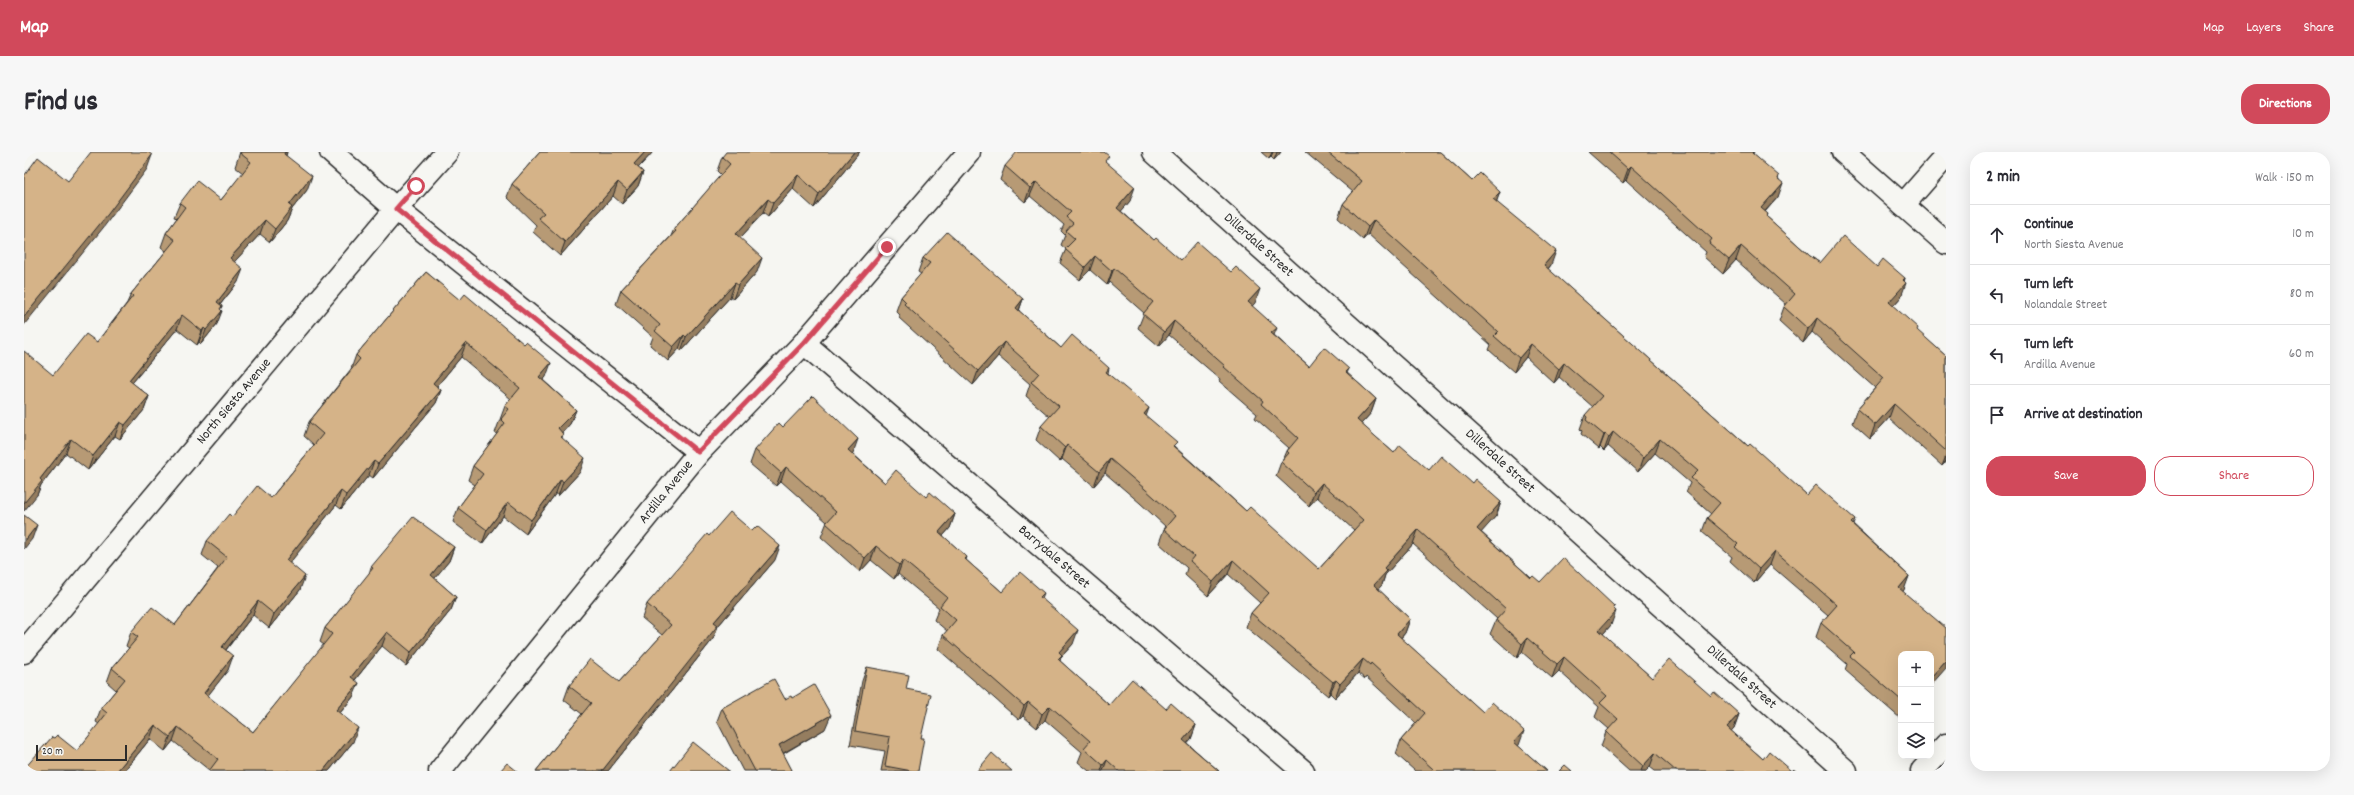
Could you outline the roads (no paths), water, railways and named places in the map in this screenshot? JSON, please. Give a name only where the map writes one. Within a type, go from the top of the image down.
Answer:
[{"type":"street","points":[[331,152],[396,209],[698,452]]},
{"type":"street","name":"North Siesta Avenue","points":[[24,652],[396,209],[447,152]]},
{"type":"street","name":"Ardilla Avenue","points":[[440,771],[698,452],[804,343],[969,152]]},
{"type":"street","name":"Dillerdale Street","points":[[1154,152],[1846,771]]},
{"type":"street","points":[[1843,152],[1946,243]]},
{"type":"street","points":[[1903,205],[1946,156]]},
{"type":"street","name":"Barrydale Street","points":[[804,343],[1303,771]]},
{"type":"street","points":[[1922,771],[1946,745]]}]
